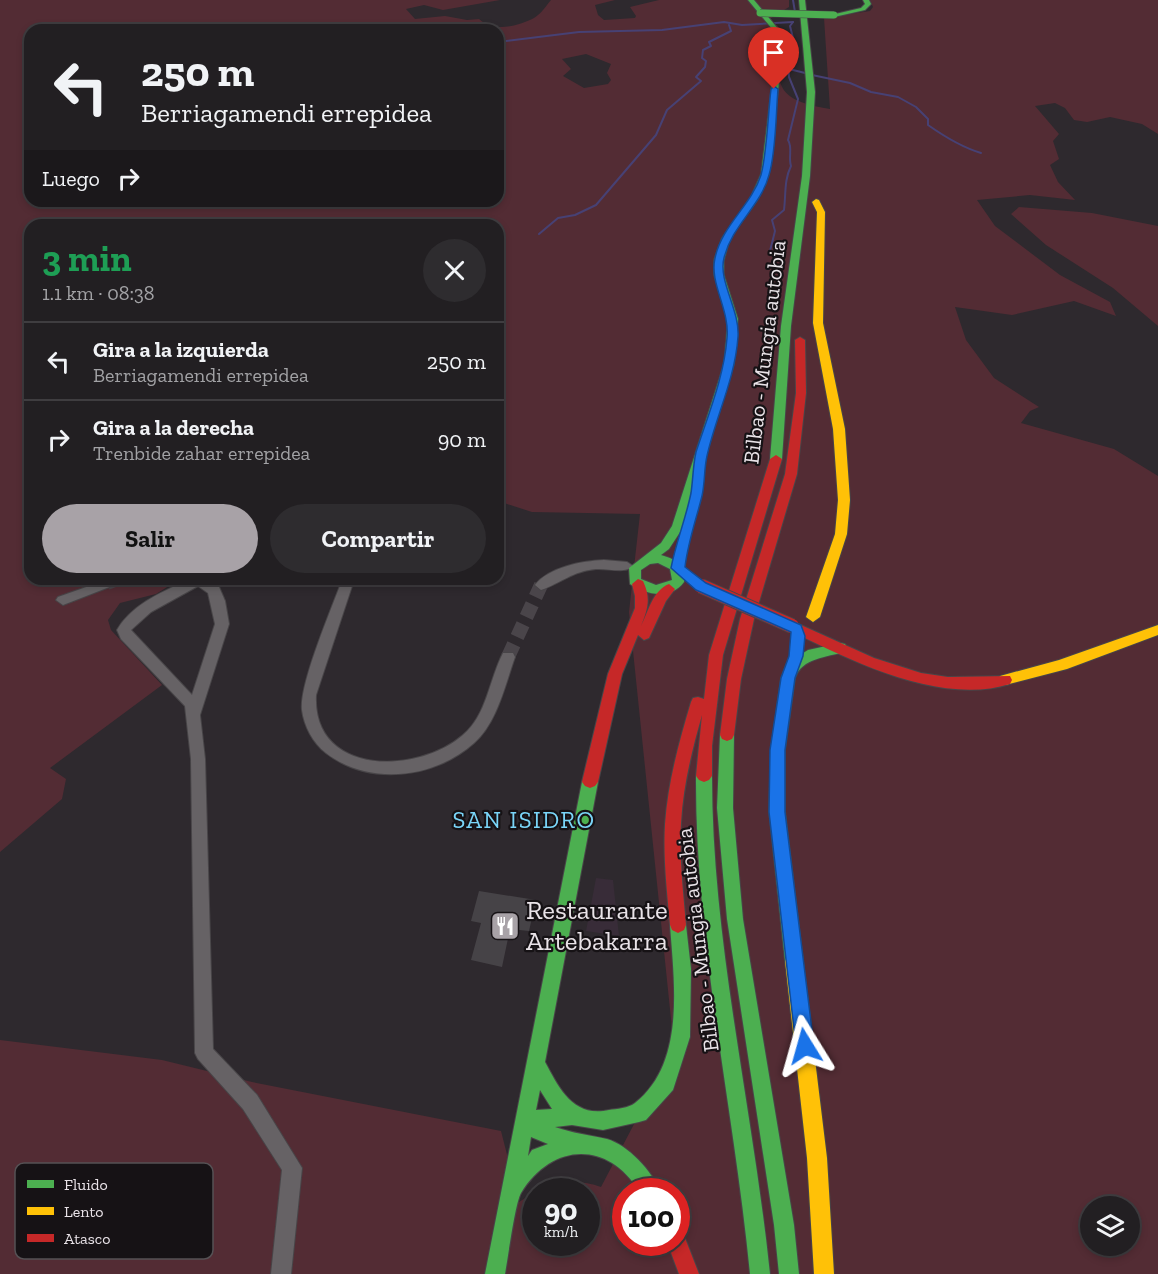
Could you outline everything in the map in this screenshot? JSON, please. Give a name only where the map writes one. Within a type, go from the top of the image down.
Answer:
[{"type":"main road","points":[[495,1274],[582,815],[615,674],[642,608],[642,596],[633,572],[638,565],[660,553],[671,539],[726,377],[733,338],[733,319],[719,275],[719,260],[726,238],[754,199],[765,174],[781,41],[780,32],[751,0]]},
{"type":"main road","name":"Bilbao - Mungia autobia","points":[[802,0],[816,75],[824,92],[816,202],[803,308]]},
{"type":"main road","name":"Bilbao - Mungia autobia","points":[[760,1274],[752,1193],[712,924],[704,825],[705,746],[716,655],[776,458],[786,326],[806,176],[816,75],[814,0]]},
{"type":"main road","points":[[768,20],[834,15],[863,9],[868,4],[866,0]]},
{"type":"main road","points":[[794,628],[813,617],[841,534],[844,500],[839,429],[818,323],[822,212],[816,202]]},
{"type":"main road","name":"Bilbao - Mungia autobia","points":[[789,1274],[784,1225],[735,920],[725,798],[726,747],[734,679],[747,619],[791,474],[801,393],[801,329]]},
{"type":"main road","points":[[606,712],[618,692],[660,599],[680,578],[678,569],[682,540],[697,490],[701,456]]},
{"type":"main road","points":[[647,560],[664,560],[701,586],[840,648],[921,679],[944,684],[988,684],[1030,674],[1158,630]]},
{"type":"main road","points":[[638,584],[656,591],[672,587],[701,586]]},
{"type":"main road","points":[[813,617],[820,631],[840,648]]},
{"type":"main road","points":[[794,628],[798,636],[796,656],[788,678],[778,750],[777,812],[817,1158],[824,1274]]},
{"type":"main road","points":[[792,667],[813,654],[840,648]]},
{"type":"main road","points":[[525,1121],[572,1116],[603,1121],[639,1113],[666,1083],[681,1037],[682,969],[674,874],[674,811],[687,740],[705,673],[716,655]]},
{"type":"main road","points":[[536,1064],[553,1096],[572,1116]]},
{"type":"main road","points":[[525,1121],[539,1131],[573,1143],[608,1149],[638,1172],[642,1178]]},
{"type":"main road","points":[[512,1189],[539,1157],[573,1143]]},
{"type":"main road","points":[[682,1256],[688,1274]]},
{"type":"street","points":[[541,585],[562,572],[584,565],[627,566]]},
{"type":"street","points":[[63,600],[102,585]]},
{"type":"street","points":[[188,585],[134,617],[124,630],[126,636],[192,704],[198,759],[204,1053],[250,1102],[291,1168],[281,1274]]},
{"type":"street","points":[[193,715],[222,624],[214,590],[206,585]]},
{"type":"street","points":[[346,585],[309,695],[308,705],[313,727],[320,737],[332,750],[357,765],[383,768],[411,767],[439,759],[457,749],[479,729],[508,657]]},
{"type":"shaded area","points":[[0,0],[500,0],[443,10],[424,5],[406,9],[415,19],[445,16],[467,20],[479,19],[487,24],[24,24],[24,207],[504,207],[504,27],[521,24],[534,18],[551,0],[615,0],[595,5],[598,15],[604,20],[635,18],[630,7],[659,0],[789,0],[789,7],[768,20],[778,26],[778,73],[781,84],[786,93],[795,99],[809,105],[830,109],[824,18],[870,11],[873,7],[870,0],[1158,0],[1158,134],[1142,124],[1110,117],[1087,122],[1074,120],[1065,108],[1055,103],[1035,106],[1059,134],[1053,141],[1059,159],[1050,165],[1058,182],[1075,200],[1030,195],[977,200],[995,226],[1060,275],[1110,302],[1116,316],[1074,301],[1012,315],[955,307],[966,340],[994,378],[1039,407],[1030,411],[1021,423],[1114,449],[1158,476],[1158,1274],[0,1274],[0,1040],[162,1060],[252,1082],[501,1131],[519,1202],[522,1200],[522,1256],[600,1256],[600,1187],[674,1048],[629,612],[640,514],[532,512],[504,503],[504,219],[24,219],[24,585],[170,585],[156,594],[120,603],[108,620],[111,630],[162,685],[50,768],[66,779],[62,799],[0,852]],"holes":[[[586,54],[611,64],[607,73],[611,80],[608,84],[584,88],[563,76],[571,69],[562,59]]]},
{"type":"shaded area","points":[[1019,207],[1092,213],[1158,226],[1158,326],[1113,288],[1046,245],[1011,214]]},
{"type":"shaded area","points":[[596,878],[613,880],[619,936],[586,931]]},
{"type":"building","name":"Restaurante Artebakarra","points":[[479,891],[536,900],[529,931],[510,929],[502,967],[471,960],[481,923],[471,921]]},
{"type":"waterway","points":[[793,0],[795,12]]},
{"type":"waterway","points":[[504,41],[579,32],[662,30],[724,22],[742,25],[793,22],[790,26],[793,38],[788,65],[789,77],[798,99],[788,140],[791,166],[786,182],[784,210],[772,220],[775,231],[770,251]]},
{"type":"waterway","points":[[539,234],[558,218],[575,215],[596,205],[656,135],[667,110],[701,81],[696,77],[705,67],[706,61],[702,58],[703,50],[711,46],[709,42],[731,31],[729,25]]},
{"type":"waterway","points":[[789,69],[805,73]]},
{"type":"waterway","points":[[812,75],[850,83],[871,92],[898,97],[916,107],[928,119],[928,125],[947,138],[981,153]]},
{"type":"tunnel","points":[[508,657],[541,585]]},
{"type":"traffic: fast","points":[[647,560],[665,546],[678,526],[729,364],[733,319],[719,275],[719,260],[726,238],[754,199],[765,174],[781,36],[751,0]]},
{"type":"traffic: fast","points":[[776,459],[786,326],[806,176],[811,92],[802,0]]},
{"type":"traffic: fast","points":[[834,15],[863,9],[868,4],[866,0]]},
{"type":"traffic: fast","points":[[760,13],[834,15]]},
{"type":"traffic: fast","points":[[658,559],[677,569],[678,582],[673,586],[656,590],[635,581],[635,568],[647,560],[658,559]]},
{"type":"traffic: fast","points":[[792,667],[813,654],[840,648]]},
{"type":"traffic: fast","points":[[792,667],[788,678],[778,750],[777,811],[794,961]]},
{"type":"traffic: fast","points":[[727,735],[725,808],[735,919],[784,1225],[789,1274]]},
{"type":"traffic: fast","points":[[704,776],[705,837],[710,899],[760,1274]]},
{"type":"traffic: fast","points":[[495,1274],[590,782]]},
{"type":"traffic: fast","points":[[525,1121],[572,1116],[603,1121],[639,1113],[666,1083],[681,1037],[682,969],[678,925]]},
{"type":"traffic: fast","points":[[536,1064],[553,1096],[572,1116]]},
{"type":"traffic: fast","points":[[525,1121],[539,1131],[573,1143],[608,1149],[638,1172],[642,1178]]},
{"type":"traffic: fast","points":[[512,1189],[539,1157],[573,1143]]},
{"type":"traffic: slow","points":[[813,617],[841,534],[844,500],[839,429],[818,323],[821,212],[816,202]]},
{"type":"traffic: slow","points":[[1005,680],[1062,665],[1158,630]]},
{"type":"traffic: slow","points":[[794,961],[817,1158],[824,1274]]},
{"type":"traffic: jam","points":[[727,735],[734,679],[747,619],[791,474],[801,393],[800,340]]},
{"type":"traffic: jam","points":[[704,776],[705,746],[716,655],[776,459]]},
{"type":"traffic: jam","points":[[590,782],[615,674],[642,608],[642,596],[638,584]]},
{"type":"traffic: jam","points":[[701,586],[792,626]]},
{"type":"traffic: jam","points":[[644,635],[660,599],[669,589]]},
{"type":"traffic: jam","points":[[792,626],[869,662],[921,678],[976,683],[1005,680]]},
{"type":"traffic: jam","points":[[678,925],[674,882],[674,810],[681,769],[698,702]]},
{"type":"traffic: jam","points":[[682,1256],[689,1274]]},
{"type":"place","name":"Restaurante Artebakarra","points":[[505,926]]},
{"type":"district","name":"SAN ISIDRO","points":[[524,820]]},
{"type":"route","points":[[774,89],[765,174],[754,199],[726,238],[719,260],[721,284],[733,319],[733,338],[726,377],[701,456],[693,510],[682,540],[678,568],[701,586],[797,629],[796,656],[788,678],[778,750],[777,812],[805,1046]]}]
